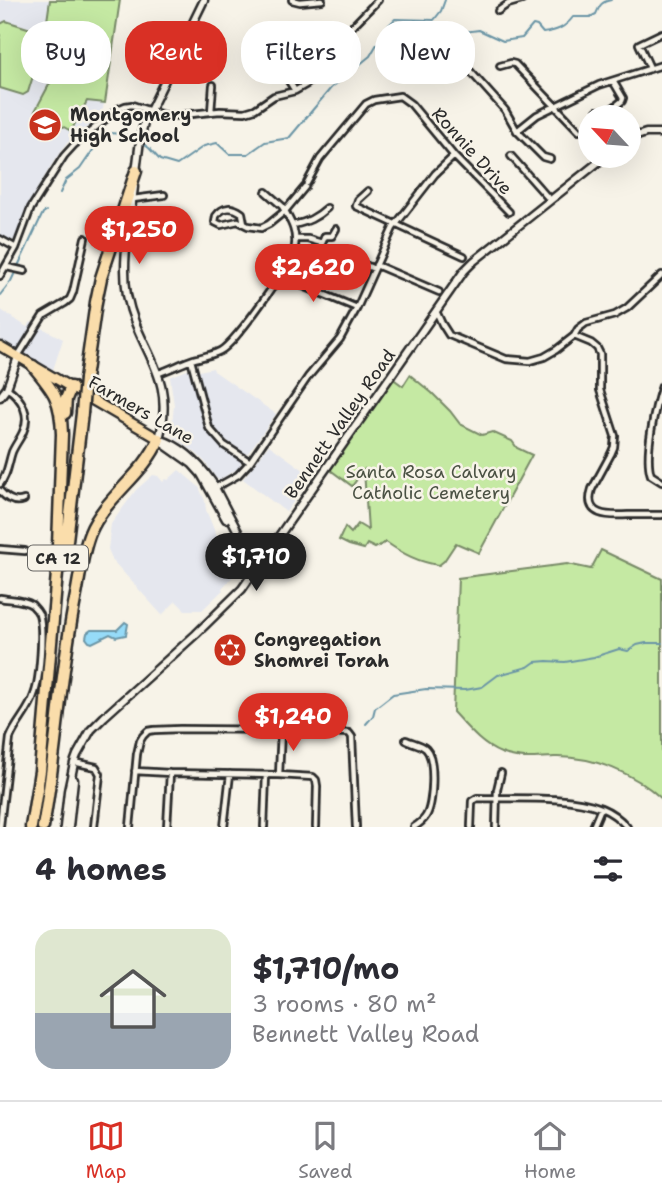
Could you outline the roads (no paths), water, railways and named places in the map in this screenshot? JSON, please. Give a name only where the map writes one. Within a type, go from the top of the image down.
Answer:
[{"type":"highway","points":[[48,681],[85,379],[100,284],[107,255],[136,171]]},
{"type":"highway","name":"CA 12","points":[[29,827],[43,736],[48,681],[58,556],[62,434],[62,415],[58,401],[33,366]]},
{"type":"highway","points":[[62,434],[66,401],[71,387]]},
{"type":"highway","name":"CA 12","points":[[44,827],[66,643],[88,541],[100,516],[144,464],[159,439]]},
{"type":"main road","name":"Farmers Lane","points":[[0,346],[159,439]]},
{"type":"street","points":[[204,0],[141,132],[125,268],[127,294],[136,325],[162,384],[164,419],[159,439],[201,474],[247,560],[257,568]]},
{"type":"street","points":[[292,0],[321,0]]},
{"type":"street","points":[[0,276],[16,248],[34,202],[64,156],[71,147],[122,106],[132,105],[169,116],[248,111],[258,107],[274,96],[295,91],[307,84],[343,36],[378,0]]},
{"type":"street","points":[[498,11],[508,2],[522,0]]},
{"type":"street","points":[[650,68],[639,44],[662,33]]},
{"type":"street","points":[[500,66],[515,64],[578,130]]},
{"type":"street","points":[[517,131],[537,115],[599,85],[662,65]]},
{"type":"street","points":[[475,77],[505,110],[517,131],[543,157],[550,159]]},
{"type":"street","points":[[612,81],[624,98],[617,105]]},
{"type":"street","points":[[291,84],[295,91]]},
{"type":"street","points":[[211,112],[213,85]]},
{"type":"street","name":"Ronnie Drive","points":[[285,211],[306,185],[320,159],[366,104],[400,96],[411,104],[454,156],[509,212]]},
{"type":"street","points":[[641,135],[662,133]]},
{"type":"street","points":[[215,488],[238,475],[250,462],[308,377],[340,339],[395,224],[435,174],[454,156]]},
{"type":"street","points":[[511,156],[550,200]]},
{"type":"street","name":"Bennett Valley Road","points":[[64,827],[72,773],[91,730],[242,589],[464,271],[591,168]]},
{"type":"street","points":[[368,191],[358,200],[356,206],[464,256]]},
{"type":"street","points":[[159,373],[220,352],[227,347],[292,256],[296,239],[293,225],[282,206],[266,192]]},
{"type":"street","points":[[133,199],[164,195]]},
{"type":"street","points":[[244,223],[242,213],[230,208],[224,208],[216,216],[215,222],[219,224],[237,221],[261,228],[285,211]]},
{"type":"street","points":[[293,225],[316,218],[327,208]]},
{"type":"street","points":[[296,239],[310,239],[321,243],[325,236],[332,236],[336,229]]},
{"type":"street","points":[[0,239],[16,248]]},
{"type":"street","points":[[0,397],[7,388],[18,357],[43,316],[70,299],[85,239]]},
{"type":"street","points":[[339,253],[439,292]]},
{"type":"street","points":[[7,267],[23,271]]},
{"type":"street","points":[[436,310],[449,335],[492,354],[514,361],[530,361],[544,357],[574,336],[586,323],[627,309],[662,275]]},
{"type":"street","points":[[279,276],[356,309]]},
{"type":"street","points":[[574,336],[591,343],[600,354],[600,390],[615,436],[611,454],[592,489],[590,496],[593,507],[610,516],[662,515]]},
{"type":"street","points":[[191,360],[209,428],[224,445],[250,462]]},
{"type":"street","points":[[662,386],[652,427],[649,468],[651,475],[662,482]]},
{"type":"street","points":[[0,484],[26,421],[20,401],[7,388]]},
{"type":"street","name":"Farmers Lane","points":[[159,439],[177,448],[205,472],[257,568]]},
{"type":"street","points":[[0,491],[12,500],[24,500]]},
{"type":"street","points":[[241,539],[257,549],[265,548],[278,538]]},
{"type":"street","points":[[0,549],[25,551]]},
{"type":"street","points":[[0,598],[34,607],[39,614],[41,641],[36,691],[10,738],[0,826]]},
{"type":"street","points":[[130,827],[140,741],[144,734],[154,730],[346,732],[351,735],[356,827]]},
{"type":"street","points":[[279,775],[281,730]]},
{"type":"street","points":[[406,740],[426,748],[432,762],[431,806],[422,822],[414,827]]},
{"type":"street","name":"Bennett Valley Road","points":[[69,827],[80,751]]},
{"type":"street","points":[[78,763],[96,767],[100,775],[94,827]]},
{"type":"street","points":[[135,771],[310,776],[315,778],[317,786],[316,827]]},
{"type":"street","points":[[167,827],[170,773]]},
{"type":"street","points":[[496,827],[501,773]]},
{"type":"street","points":[[224,827],[230,774]]},
{"type":"street","points":[[264,827],[266,775]]},
{"type":"street","points":[[471,827],[473,799],[477,798],[563,800],[601,808],[627,827]]},
{"type":"street","points":[[593,827],[601,808]]},
{"type":"water","points":[[125,622],[128,624],[126,635],[116,637],[110,634],[92,643],[86,638],[91,630],[117,630]]},
{"type":"waterway","points":[[142,143],[160,160],[177,165],[204,146],[217,143],[229,154],[248,154],[265,142],[289,138],[331,88],[370,56],[387,27],[395,19],[434,20],[445,0]]},
{"type":"waterway","points":[[475,31],[503,41],[522,38],[533,25],[543,33],[556,30],[573,17],[590,17],[596,14],[601,4],[611,0]]},
{"type":"waterway","points":[[60,193],[66,180],[80,169],[104,134],[122,134],[138,140]]},
{"type":"waterway","points":[[0,295],[11,281],[46,211]]},
{"type":"waterway","points":[[366,724],[373,716],[375,708],[393,694],[426,689],[465,690],[482,687],[498,675],[528,667],[535,662],[565,662],[619,649],[628,651],[646,643],[662,643]]},
{"type":"place","name":"Montgomery High School","points":[[45,125]]},
{"type":"place","name":"Congregation Shomrei Torah","points":[[230,650]]},
{"type":"park label","name":"Santa Rosa Calvary Catholic Cemetery","points":[[431,482]]}]
